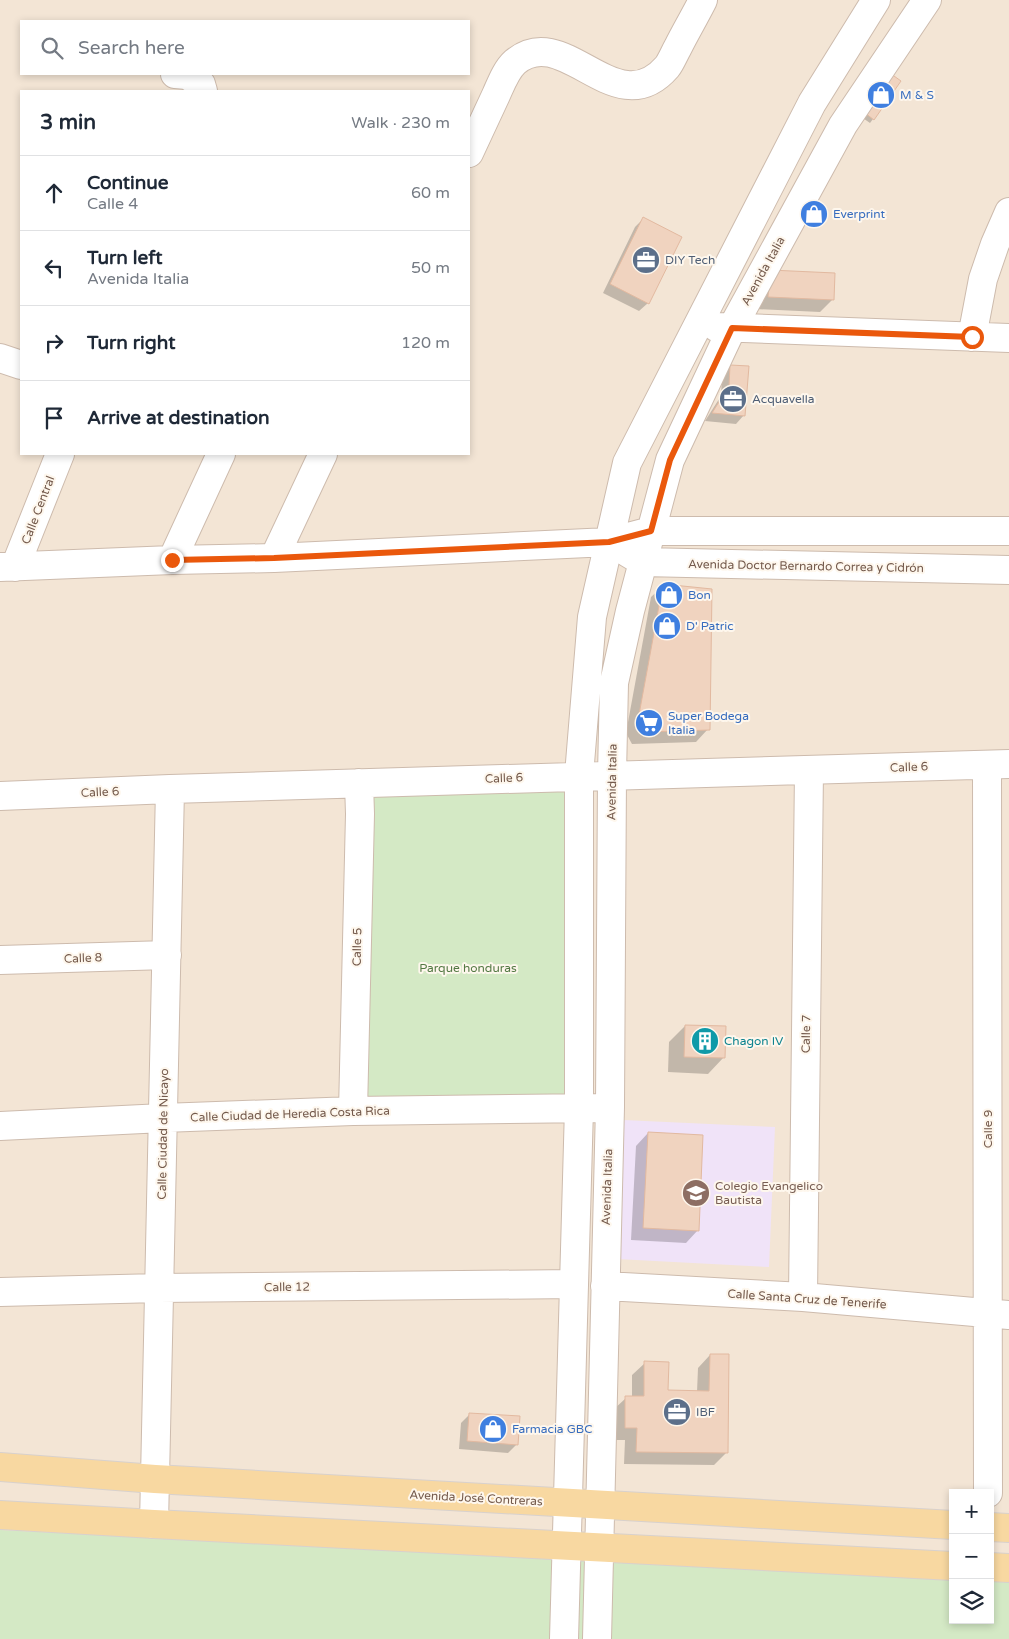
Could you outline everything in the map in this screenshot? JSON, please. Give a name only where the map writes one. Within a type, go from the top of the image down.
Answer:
[{"type":"main road","name":"Avenida José Contreras","points":[[0,1467],[155,1479],[949,1525]]},
{"type":"main road","points":[[0,1515],[949,1566]]},
{"type":"main road","points":[[994,1527],[1009,1528]]},
{"type":"main road","points":[[994,1568],[1009,1568]]},
{"type":"street","points":[[470,151],[505,77],[514,63],[527,54],[543,51],[558,55],[602,78],[620,85],[636,86],[653,80],[668,66],[702,0]]},
{"type":"street","points":[[564,1639],[579,1108],[579,775],[592,617],[627,463],[812,103],[876,0]]},
{"type":"street","name":"Avenida Italia","points":[[597,1639],[610,1107],[614,683],[630,611],[670,460],[732,328],[843,125],[927,0]]},
{"type":"street","points":[[181,75],[187,76],[201,84],[203,90]]},
{"type":"street","points":[[972,337],[983,279],[1009,212]]},
{"type":"street","points":[[697,326],[1009,338]]},
{"type":"street","points":[[0,358],[20,365]]},
{"type":"street","name":"Calle Central","points":[[8,567],[60,455]]},
{"type":"street","points":[[172,560],[221,455]]},
{"type":"street","points":[[274,558],[323,455]]},
{"type":"street","points":[[8,567],[274,558],[609,542],[651,531],[1009,531]]},
{"type":"street","name":"Avenida Doctor Bernardo Correa y Cidrón","points":[[609,542],[643,562],[1009,570]]},
{"type":"street","name":"Calle 6","points":[[0,796],[579,775],[998,764]]},
{"type":"street","name":"Calle 9","points":[[988,1489],[999,1314],[998,764]]},
{"type":"street","name":"Calle 7","points":[[803,1297],[809,770]]},
{"type":"street","name":"Calle 5","points":[[353,1111],[360,824],[359,783]]},
{"type":"street","name":"Calle Ciudad de Nicayo","points":[[154,1524],[170,789]]},
{"type":"street","name":"Calle 8","points":[[0,960],[167,956]]},
{"type":"street","name":"Calle Ciudad de Heredia Costa Rica","points":[[0,1126],[353,1111],[610,1107]]},
{"type":"street","name":"Calle 12","points":[[0,1292],[159,1288],[574,1284]]},
{"type":"street","name":"Calle Santa Cruz de Tenerife","points":[[605,1286],[803,1297],[999,1314]]},
{"type":"shaded area","points":[[0,0],[1009,0],[1009,1639],[0,1639]]},
{"type":"shaded area","name":"Colegio Evangelico Bautista","points":[[623,1120],[775,1127],[769,1267],[617,1259]]},
{"type":"green space","name":"Parque honduras","points":[[579,775],[579,1108],[353,1111],[359,783]]},
{"type":"green space","points":[[0,1530],[949,1579],[949,1624],[994,1624],[994,1581],[1009,1582],[1009,1639],[0,1639]]},
{"type":"building","name":"M & S","points":[[887,71],[901,81],[874,120],[860,109]]},
{"type":"building","name":"DIY Tech","points":[[643,217],[682,237],[649,304],[610,284]]},
{"type":"building","points":[[770,270],[835,273],[834,300],[768,297]]},
{"type":"building","name":"Acquavella","points":[[730,365],[749,366],[745,416],[712,413],[729,386]]},
{"type":"building","points":[[663,584],[712,589],[710,730],[644,732],[638,720]]},
{"type":"building","name":"Chagon IV","points":[[685,1025],[726,1026],[725,1058],[684,1057]]},
{"type":"building","points":[[648,1132],[703,1135],[699,1231],[643,1228]]},
{"type":"building","name":"IBF","points":[[710,1354],[729,1354],[728,1453],[636,1452],[637,1428],[625,1428],[625,1396],[644,1396],[644,1361],[669,1362],[668,1390],[709,1391]]},
{"type":"building","name":"Farmacia GBC","points":[[469,1413],[520,1416],[518,1445],[467,1441]]},
{"type":"place","name":"M & S","points":[[881,95]]},
{"type":"place","name":"Everprint","points":[[814,214]]},
{"type":"place","name":"DIY Tech","points":[[646,260]]},
{"type":"place","name":"Acquavella","points":[[733,399]]},
{"type":"place","name":"Bon","points":[[669,595]]},
{"type":"place","name":"D' Patric","points":[[667,626]]},
{"type":"place","name":"Super Bodega Italia","points":[[649,723]]},
{"type":"place","name":"Chagon IV","points":[[705,1041]]},
{"type":"place","name":"Colegio Evangelico Bautista","points":[[696,1193]]},
{"type":"place","name":"IBF","points":[[677,1412]]},
{"type":"place","name":"Farmacia GBC","points":[[493,1429]]},
{"type":"route","points":[[172,560],[274,558],[609,542],[651,531],[670,460],[732,328],[972,337]]}]
